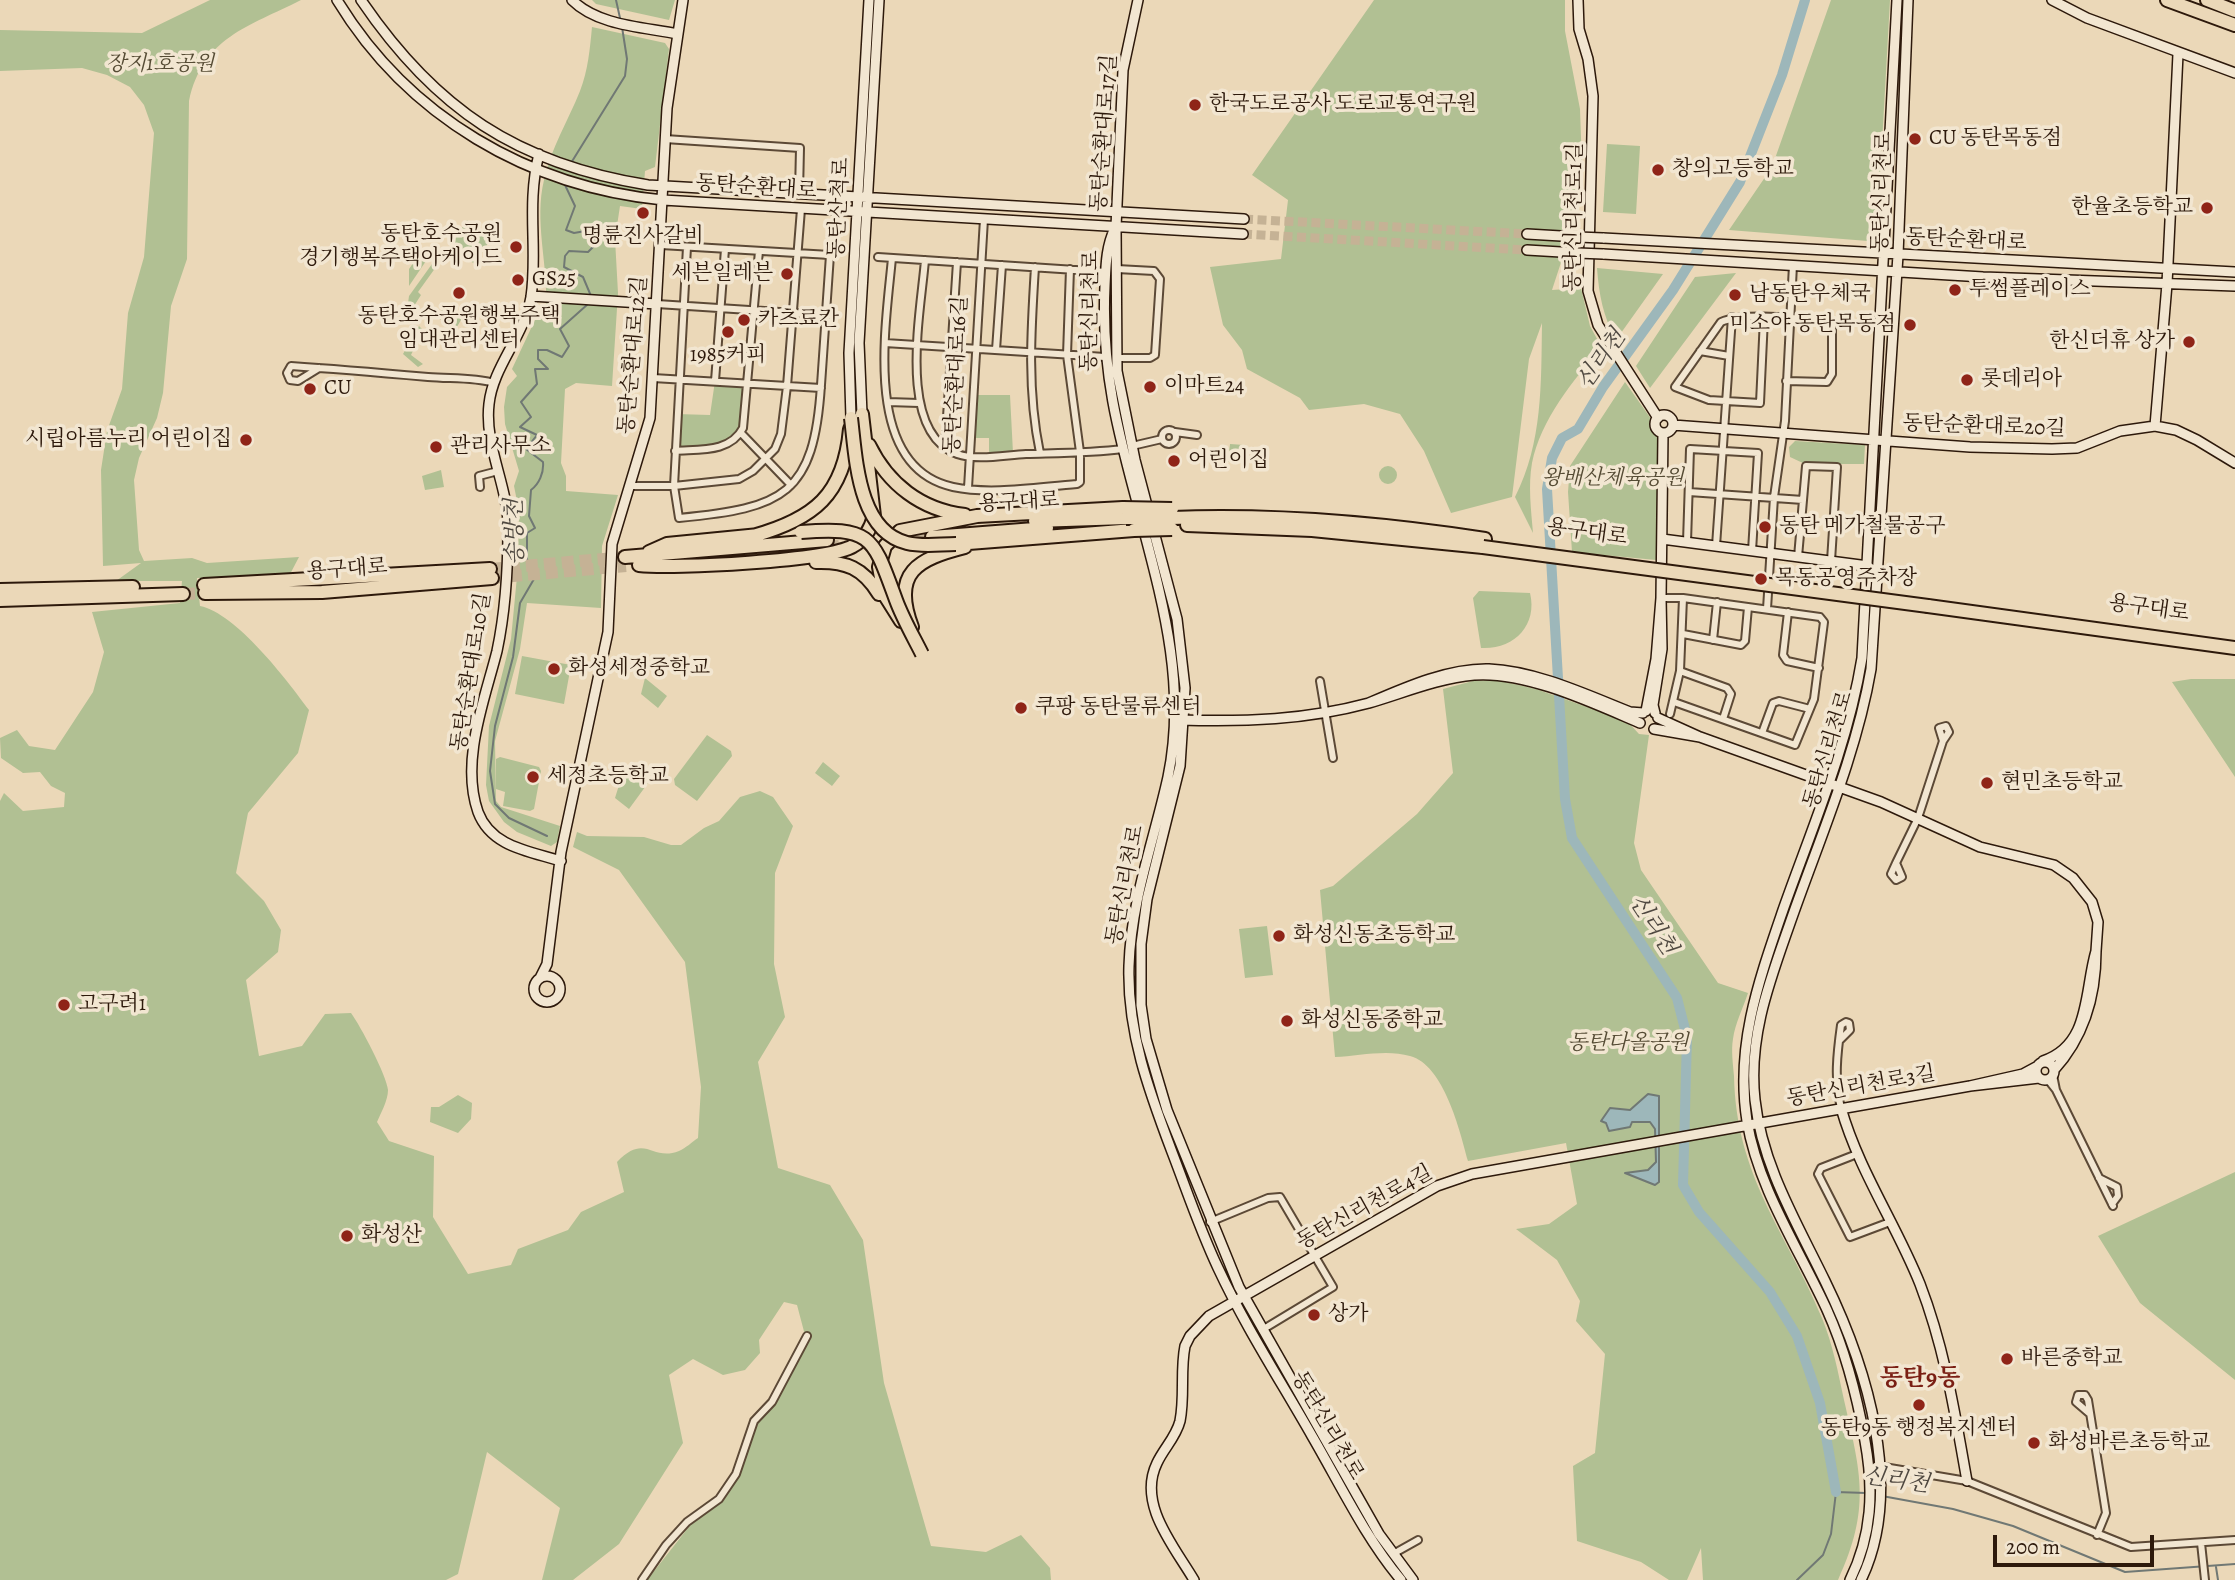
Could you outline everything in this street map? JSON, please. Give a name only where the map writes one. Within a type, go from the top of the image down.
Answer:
[{"type":"highway","points":[[2167,0],[2235,25]]},
{"type":"highway","points":[[2207,0],[2235,11]]},
{"type":"highway","points":[[856,416],[876,459],[904,491],[935,508],[976,516],[1203,521]]},
{"type":"highway","points":[[753,536],[797,522],[822,503],[843,468],[856,416]]},
{"type":"highway","points":[[856,416],[866,502],[881,529],[896,539],[912,544],[956,544],[1126,521],[1203,521]]},
{"type":"highway","points":[[632,561],[663,568],[832,553],[854,545],[872,523],[875,505],[856,416]]},
{"type":"highway","points":[[922,654],[884,594],[879,567],[880,556],[893,536],[909,527],[976,516]]},
{"type":"highway","name":"용구대로","points":[[932,533],[1033,521],[1126,521]]},
{"type":"highway","name":"용구대로","points":[[1203,521],[1484,543],[1928,602],[2235,639]]},
{"type":"highway","points":[[632,561],[667,544],[840,529],[869,541],[884,562],[903,617],[922,654]]},
{"type":"highway","points":[[922,654],[906,601],[911,575],[923,560],[933,555],[992,540]]},
{"type":"highway","points":[[632,561],[827,543]]},
{"type":"highway","points":[[732,563],[825,561],[845,563],[860,569],[922,654]]},
{"type":"highway","name":"용구대로","points":[[205,589],[491,574]]},
{"type":"highway","points":[[2,595],[183,590]]},
{"type":"highway","name":"용구대로","points":[[1928,602],[2235,648]]},
{"type":"main road","name":"동탄순환대로","points":[[337,0],[382,61],[426,104],[483,144],[535,170],[610,193],[689,202],[1243,234]]},
{"type":"main road","name":"동탄순환대로","points":[[360,0],[419,75],[449,102],[486,127],[539,154],[558,163],[604,177],[648,184],[1244,219]]},
{"type":"main road","points":[[572,0],[585,11],[607,20],[673,33]]},
{"type":"main road","name":"동탄순환대로12길","points":[[540,978],[547,964],[561,861],[608,632],[612,544],[648,432],[673,33],[683,0]]},
{"type":"main road","name":"동탄산척로","points":[[863,197],[869,0]]},
{"type":"main road","name":"동탄산척로","points":[[856,416],[849,353],[879,0]]},
{"type":"main road","name":"동탄순환대로17길","points":[[1116,227],[1123,70],[1138,0]]},
{"type":"main road","name":"동탄신리천로1길","points":[[1578,0],[1579,29],[1588,59],[1593,96],[1588,291],[1598,325],[1658,418],[1656,425],[1663,433],[1663,631],[1651,714]]},
{"type":"main road","name":"동탄신리천로","points":[[1850,1580],[1865,1542],[1870,1514],[1870,1470],[1846,1358],[1827,1310],[1763,1177],[1744,1057],[1754,998],[1858,684],[1868,566],[1883,307],[1897,0]]},
{"type":"main road","points":[[2052,0],[2087,18],[2235,73]]},
{"type":"main road","name":"동탄신리천로","points":[[1861,1580],[1876,1543],[1881,1514],[1880,1466],[1855,1351],[1753,1124],[1754,1075],[1760,1016],[1859,722],[1871,669],[1898,255],[1908,1]]},
{"type":"main road","points":[[353,24],[354,15],[370,14]]},
{"type":"main road","points":[[2155,426],[2168,270],[2178,54]]},
{"type":"main road","name":"동탄순환대로10길","points":[[539,154],[531,214],[531,296],[518,340],[494,383],[489,426],[508,531],[500,630],[476,733],[476,803],[488,829],[500,840],[516,849],[561,861]]},
{"type":"main road","points":[[689,202],[687,188],[692,186]]},
{"type":"main road","points":[[824,210],[830,205],[829,195]]},
{"type":"main road","points":[[1887,213],[1893,219],[1900,214]]},
{"type":"main road","name":"동탄신리천로","points":[[1116,227],[1116,358],[1127,448]]},
{"type":"main road","name":"동탄신리천로","points":[[1116,227],[1108,244],[1105,357],[1167,618],[1180,720],[1174,796],[1143,920],[1139,967],[1141,1005],[1155,1077],[1239,1299],[1262,1330],[1393,1554],[1413,1580]]},
{"type":"main road","name":"동탄순환대로","points":[[1527,234],[2235,272]]},
{"type":"main road","name":"동탄순환대로","points":[[1527,250],[1885,271],[2235,286]]},
{"type":"main road","points":[[1850,269],[1858,261],[1853,252]]},
{"type":"main road","points":[[1929,273],[1923,264],[1932,257]]},
{"type":"main road","points":[[531,296],[657,304]]},
{"type":"main road","points":[[1883,307],[1888,301],[1895,308]]},
{"type":"main road","points":[[1658,418],[1668,416],[1673,425]]},
{"type":"main road","points":[[1673,425],[1887,441]]},
{"type":"main road","points":[[1663,433],[1669,432],[1673,425]]},
{"type":"main road","name":"동탄순환대로20길","points":[[1887,441],[1970,447],[2077,448],[2120,431],[2155,426],[2176,430],[2235,463]]},
{"type":"main road","points":[[1662,539],[1868,566]]},
{"type":"main road","points":[[1180,720],[1262,722],[1369,703],[1472,675],[1500,675],[1537,682],[1616,710],[1640,723],[1645,729],[1657,727],[1700,737]]},
{"type":"main road","points":[[1616,710],[1651,714],[1700,737]]},
{"type":"main road","points":[[1640,723],[1651,714]]},
{"type":"main road","points":[[1651,714],[1654,729]]},
{"type":"main road","name":"동탄신리천로","points":[[1180,720],[1134,913],[1129,968],[1132,1013],[1140,1059],[1152,1100],[1208,1247],[1372,1541],[1401,1580]]},
{"type":"main road","name":"동탄신리천로3길","points":[[1700,737],[1828,781],[1980,847],[2041,861],[2064,871],[2081,886],[2092,902],[2098,922],[2096,967],[2084,1025],[2073,1049],[2048,1076],[1970,1086],[1732,1126]]},
{"type":"main road","name":"동탄신리천로3길","points":[[1970,1086],[2023,1074],[2065,1052],[2076,1036],[2096,951]]},
{"type":"main road","points":[[547,964],[558,983],[560,991],[556,998],[545,1002],[535,994],[534,985],[540,978],[548,976],[558,983]]},
{"type":"main road","points":[[2049,1062],[2048,1076],[2039,1064],[2049,1062]]},
{"type":"main road","points":[[1842,1108],[1857,1154],[1919,1281],[1939,1339],[1950,1382],[1967,1481]]},
{"type":"main road","name":"동탄신리천로4길","points":[[1194,1580],[1154,1509],[1151,1484],[1157,1463],[1179,1425],[1183,1357],[1190,1336],[1209,1316],[1437,1186],[1456,1179],[1488,1170],[1732,1126]]},
{"type":"street","points":[[665,139],[800,148],[799,193]]},
{"type":"street","points":[[631,486],[674,486],[739,479],[766,460],[781,435],[801,209]]},
{"type":"street","name":"동탄순환대로16길","points":[[968,488],[984,219]]},
{"type":"street","points":[[661,246],[687,247],[725,249],[830,255],[820,415],[814,448],[808,463],[791,485],[777,496],[746,510],[679,518],[674,486],[675,451],[687,247]]},
{"type":"street","points":[[715,382],[725,249]]},
{"type":"street","points":[[675,451],[724,446],[733,443],[741,433],[745,423],[749,384],[759,251]]},
{"type":"street","points":[[878,257],[1106,272]]},
{"type":"street","points":[[892,258],[885,343],[892,428],[908,459],[936,480],[968,488],[1080,482],[1080,452],[1067,355],[1070,270]]},
{"type":"street","points":[[925,260],[919,345],[919,403],[926,425],[945,448],[970,456],[1080,452],[1127,448],[1162,439],[1166,431],[1197,435]]},
{"type":"street","points":[[945,448],[957,262]]},
{"type":"street","points":[[996,350],[1002,265]]},
{"type":"street","points":[[1768,609],[1774,497],[1786,381],[1793,265]]},
{"type":"street","points":[[1035,267],[1030,352],[1032,416],[1040,453]]},
{"type":"street","name":"동탄신리천로","points":[[1116,358],[1150,358],[1156,355],[1160,279],[1154,271],[1117,269]]},
{"type":"street","points":[[657,304],[826,315]]},
{"type":"street","points":[[1765,318],[1760,402],[1709,400],[1675,387],[1721,322],[1732,317],[1765,318],[1790,319],[1821,321],[1832,326],[1835,343],[1832,374],[1827,382],[1786,381]]},
{"type":"street","points":[[1716,546],[1732,317]]},
{"type":"street","points":[[885,343],[1105,357]]},
{"type":"street","points":[[1700,351],[1730,356]]},
{"type":"street","points":[[319,368],[302,381],[292,381],[287,373],[291,366],[319,368],[494,383]]},
{"type":"street","points":[[653,378],[821,388]]},
{"type":"street","points":[[888,402],[919,403]]},
{"type":"street","points":[[1173,431],[1176,440]]},
{"type":"street","points":[[741,433],[791,485]]},
{"type":"street","points":[[1162,439],[1169,445],[1186,435]]},
{"type":"street","points":[[1687,542],[1690,449],[1758,453],[1752,551]]},
{"type":"street","points":[[1798,557],[1806,466],[1837,467],[1831,561]]},
{"type":"street","points":[[480,487],[479,476],[498,471]]},
{"type":"street","points":[[1689,492],[1803,499]]},
{"type":"street","points":[[1661,598],[1684,598],[1768,609],[1820,617],[1824,622],[1819,668],[1810,709],[1796,748],[1674,702]]},
{"type":"street","points":[[1670,714],[1680,671],[1684,598]]},
{"type":"street","points":[[1713,640],[1717,603]]},
{"type":"street","points":[[1683,634],[1741,645],[1745,641],[1748,607]]},
{"type":"street","points":[[1788,612],[1783,655],[1787,661],[1819,668]]},
{"type":"street","points":[[1680,671],[1727,688],[1731,694],[1723,719]]},
{"type":"street","points":[[1320,681],[1323,713],[1333,758]]},
{"type":"street","points":[[1762,733],[1773,703],[1779,701],[1810,709]]},
{"type":"street","points":[[1896,863],[1918,818],[1943,741]]},
{"type":"street","points":[[1839,1041],[1836,1074],[1842,1108]]},
{"type":"street","points":[[2048,1076],[2056,1090],[2099,1178],[2113,1205],[2118,1196],[2117,1187],[2099,1178]]},
{"type":"street","points":[[1857,1154],[1821,1168],[1818,1174],[1824,1187],[1850,1237],[1890,1222]]},
{"type":"street","points":[[1210,1222],[1268,1198],[1280,1197],[1337,1295]]},
{"type":"street","points":[[1262,1330],[1333,1287]]},
{"type":"street","points":[[642,1580],[666,1545],[687,1522],[719,1499],[736,1474],[754,1421],[775,1396],[807,1336]]},
{"type":"street","points":[[2090,1414],[2106,1513],[2097,1535]]},
{"type":"street","points":[[1870,1470],[1880,1466],[1967,1481],[2097,1535],[2138,1548],[2235,1540]]},
{"type":"street","points":[[1393,1554],[1418,1540]]},
{"type":"street","points":[[2201,1543],[2206,1580]]},
{"type":"green space","name":"장지1호공원","points":[[210,0],[301,0],[230,37],[205,62],[196,79],[189,101],[187,259],[171,306],[163,393],[157,418],[139,458],[134,480],[139,550],[144,561],[192,558],[207,563],[299,557],[288,578],[197,578],[200,606],[214,611],[245,634],[309,710],[298,753],[248,813],[236,873],[264,901],[281,930],[278,952],[246,980],[259,1056],[302,1046],[325,1014],[351,1013],[372,1051],[388,1090],[377,1122],[389,1141],[434,1156],[433,1217],[468,1274],[511,1265],[518,1249],[568,1230],[581,1212],[624,1192],[617,1162],[627,1153],[642,1148],[669,1153],[682,1150],[698,1138],[701,1087],[685,962],[619,870],[573,847],[577,832],[587,836],[644,837],[671,845],[681,845],[719,821],[740,797],[760,791],[773,797],[793,826],[775,873],[774,964],[785,1017],[758,1062],[778,1168],[830,1185],[863,1240],[884,1383],[931,1546],[986,1552],[1021,1535],[1050,1568],[1051,1580],[647,1580],[692,1523],[724,1500],[738,1476],[755,1425],[773,1404],[806,1339],[797,1305],[784,1302],[759,1340],[760,1353],[745,1370],[723,1375],[693,1359],[669,1375],[683,1443],[619,1544],[573,1580],[542,1580],[560,1508],[487,1452],[458,1574],[446,1580],[0,1580],[0,801],[4,793],[23,811],[64,807],[65,793],[51,786],[40,772],[23,773],[1,758],[0,738],[17,730],[29,746],[55,750],[93,692],[104,652],[92,612],[180,603],[182,581],[116,581],[141,563],[103,566],[101,470],[107,431],[122,389],[128,313],[144,257],[154,133],[144,105],[130,87],[107,75],[82,68],[0,71],[0,30],[142,33]]},
{"type":"green space","points":[[592,0],[675,0],[669,20],[596,4]]},
{"type":"green space","points":[[1374,0],[1565,0],[1565,31],[1580,109],[1583,195],[1552,290],[1581,288],[1590,326],[1602,348],[1580,373],[1550,416],[1536,447],[1530,480],[1533,533],[1515,497],[1536,434],[1542,323],[1529,359],[1512,497],[1451,513],[1424,451],[1400,414],[1364,404],[1309,410],[1300,398],[1247,369],[1242,350],[1223,325],[1210,267],[1281,259],[1288,200],[1252,175]]},
{"type":"green space","points":[[1831,0],[1890,0],[1877,233],[1868,241],[1729,230],[1772,167]]},
{"type":"green space","points":[[592,27],[665,43],[669,49],[655,167],[645,171],[642,209],[620,206],[615,239],[618,293],[612,386],[576,383],[565,389],[561,463],[566,476],[566,491],[618,495],[602,546],[601,608],[527,603],[520,649],[495,741],[496,801],[501,807],[560,826],[557,842],[551,846],[517,832],[504,822],[489,801],[486,785],[489,726],[511,639],[518,566],[519,511],[514,486],[519,471],[505,424],[504,407],[507,387],[517,376],[512,369],[541,307],[546,304],[541,195],[551,157],[583,83]]},
{"type":"green space","points":[[1607,144],[1640,146],[1636,214],[1603,212]]},
{"type":"green space","points":[[467,220],[492,237],[475,264],[449,248]]},
{"type":"green space","points":[[418,256],[426,261],[409,286],[409,269]]},
{"type":"green space","points":[[432,264],[436,267],[418,292],[421,295],[414,306],[426,315],[420,320],[416,318],[419,313],[411,307],[407,311],[409,296]]},
{"type":"green space","points":[[1597,268],[1663,274],[1616,340],[1602,305]]},
{"type":"green space","points":[[1736,273],[1650,388],[1636,366],[1695,277]]},
{"type":"green space","points":[[447,303],[464,315],[455,330],[437,317]]},
{"type":"green space","points":[[419,326],[423,330],[411,355],[423,364],[418,367],[403,354]]},
{"type":"green space","points":[[715,381],[749,384],[745,423],[732,443],[675,451],[676,414],[710,415]]},
{"type":"green space","name":"왕배산체육공원","points":[[1625,382],[1654,423],[1658,437],[1656,560],[1572,552],[1568,492],[1570,466]]},
{"type":"green space","points":[[975,395],[1010,395],[1013,453],[989,454],[989,438],[972,438]]},
{"type":"green space","points":[[1795,441],[1865,445],[1864,464],[1805,464],[1790,457],[1789,447]]},
{"type":"green space","points":[[1230,444],[1244,445],[1243,463],[1228,462]]},
{"type":"green space","points":[[1388,466],[1394,469],[1397,475],[1394,481],[1388,484],[1382,481],[1379,475],[1382,469]]},
{"type":"green space","points":[[441,470],[444,487],[425,490],[422,476]]},
{"type":"green space","points":[[1479,591],[1530,593],[1530,616],[1520,634],[1513,640],[1493,648],[1481,648],[1473,598]]},
{"type":"green space","points":[[522,656],[571,665],[564,704],[515,694]]},
{"type":"green space","points":[[645,678],[667,696],[658,708],[641,694]]},
{"type":"green space","points":[[2235,679],[2235,777],[2172,682]]},
{"type":"green space","name":"동탄다올공원","points":[[1497,680],[1536,689],[1627,721],[1639,734],[1649,735],[1634,843],[1641,870],[1718,983],[1748,993],[1735,1028],[1732,1048],[1737,1112],[1744,1144],[1765,1202],[1826,1328],[1855,1449],[1860,1491],[1859,1511],[1848,1555],[1838,1580],[1703,1580],[1701,1548],[1687,1580],[1669,1580],[1641,1562],[1577,1541],[1573,1466],[1595,1453],[1605,1354],[1576,1321],[1580,1301],[1557,1260],[1516,1229],[1549,1224],[1577,1204],[1566,1143],[1468,1161],[1449,1101],[1432,1072],[1422,1062],[1410,1056],[1392,1053],[1335,1057],[1320,890],[1333,886],[1417,814],[1453,773],[1443,689],[1473,681]]},
{"type":"green space","points":[[707,735],[731,751],[732,756],[697,801],[675,785],[674,779]]},
{"type":"green space","points":[[500,757],[539,767],[541,771],[534,809],[530,811],[503,806],[505,792],[496,789],[496,759]]},
{"type":"green space","points":[[823,762],[840,776],[832,786],[815,773]]},
{"type":"green space","points":[[625,766],[648,783],[629,809],[615,798]]},
{"type":"green space","points":[[1267,926],[1273,975],[1245,978],[1239,929]]},
{"type":"green space","points":[[458,1095],[472,1103],[471,1119],[458,1133],[430,1122],[431,1107],[439,1107]]},
{"type":"green space","points":[[2235,1172],[2235,1380],[2140,1303],[2098,1236]]},
{"type":"water","points":[[1648,1094],[1659,1096],[1659,1182],[1655,1185],[1625,1173],[1648,1170],[1656,1162],[1655,1129],[1650,1122],[1632,1122],[1630,1127],[1609,1131],[1606,1123],[1601,1121],[1610,1108],[1630,1110]]},
{"type":"waterway","name":"송방천","points":[[616,0],[620,18]]},
{"type":"waterway","name":"신리천","points":[[1805,0],[1782,75],[1740,182],[1673,290],[1603,387],[1578,429],[1562,438],[1552,458],[1547,489],[1565,799],[1572,838],[1677,998],[1687,1037],[1683,1185],[1699,1212],[1770,1292],[1797,1336],[1820,1403],[1836,1492]]},
{"type":"waterway","name":"송방천","points":[[571,163],[625,76],[627,59],[622,27]]},
{"type":"waterway","name":"송방천","points":[[565,185],[575,206],[566,230],[574,233],[591,230],[597,243],[588,252],[569,251],[565,256],[564,267],[583,277],[591,296]]},
{"type":"waterway","name":"송방천","points":[[547,836],[509,818],[495,804],[490,771],[495,726],[513,657],[520,603],[534,579],[527,559],[527,533],[535,528],[529,516],[531,490],[540,478],[543,462],[526,449],[537,435],[520,427],[531,417],[521,402],[537,384],[535,369],[548,369],[538,359],[538,350],[547,350],[562,357],[569,346],[560,329],[588,304]]},
{"type":"waterway","points":[[1797,1580],[1823,1555],[1831,1534],[1836,1492],[1866,1493]]},
{"type":"waterway","name":"신리천","points":[[1882,1496],[1953,1509],[2013,1526],[2125,1572],[2235,1564]]},
{"type":"waterway","points":[[2216,1567],[2218,1580]]},
{"type":"tunnel","points":[[1244,219],[1527,234]]},
{"type":"tunnel","points":[[1243,234],[1527,250]]},
{"type":"tunnel","points":[[827,547],[932,537]]},
{"type":"tunnel","points":[[490,569],[625,557]]},
{"type":"tunnel","points":[[492,578],[626,566]]},
{"type":"tunnel","points":[[183,594],[205,593]]},
{"type":"place","name":"한국도로공사 도로교통연구원","points":[[1195,105]]},
{"type":"place","name":"CU 동탄목동점","points":[[1915,139]]},
{"type":"place","name":"창의고등학교","points":[[1658,170]]},
{"type":"place","name":"한율초등학교","points":[[2207,208]]},
{"type":"place","name":"명륜진사갈비","points":[[643,213]]},
{"type":"place","name":"동탄호수공원 경기행복주택아케이드","points":[[516,247]]},
{"type":"place","name":"세븐일레븐","points":[[787,274]]},
{"type":"place","name":"GS25","points":[[518,280]]},
{"type":"place","name":"투썸플레이스","points":[[1955,290]]},
{"type":"place","name":"동탄호수공원행복주택 임대관리센터","points":[[459,293]]},
{"type":"place","name":"남동탄우체국","points":[[1735,295]]},
{"type":"place","name":"카츠료칸","points":[[744,320]]},
{"type":"place","name":"미소야 동탄목동점","points":[[1910,325]]},
{"type":"place","name":"1985커피","points":[[728,332]]},
{"type":"place","name":"한신더휴 상가","points":[[2189,342]]},
{"type":"place","name":"롯데리아","points":[[1967,380]]},
{"type":"place","name":"이마트24","points":[[1150,387]]},
{"type":"place","name":"CU","points":[[310,389]]},
{"type":"place","name":"시립아름누리 어린이집","points":[[246,440]]},
{"type":"place","name":"관리사무소","points":[[436,447]]},
{"type":"place","name":"어린이집","points":[[1174,461]]},
{"type":"place","name":"동탄 메가철물공구","points":[[1765,527]]},
{"type":"place","name":"목동공영주차장","points":[[1761,579]]},
{"type":"place","name":"화성세정중학교","points":[[554,669]]},
{"type":"place","name":"쿠팡 동탄물류센터","points":[[1021,708]]},
{"type":"place","name":"세정초등학교","points":[[533,777]]},
{"type":"place","name":"현민초등학교","points":[[1987,783]]},
{"type":"place","name":"화성신동초등학교","points":[[1279,936]]},
{"type":"place","name":"고구려1","points":[[64,1005]]},
{"type":"place","name":"화성신동중학교","points":[[1287,1021]]},
{"type":"place","name":"화성산","points":[[347,1236]]},
{"type":"place","name":"상가","points":[[1314,1315]]},
{"type":"place","name":"바른중학교","points":[[2007,1359]]},
{"type":"place","name":"동탄9동 행정복지센터","points":[[1919,1405]]},
{"type":"place","name":"화성바른초등학교","points":[[2034,1443]]},
{"type":"district","name":"동탄9동","points":[[1920,1379]]}]
